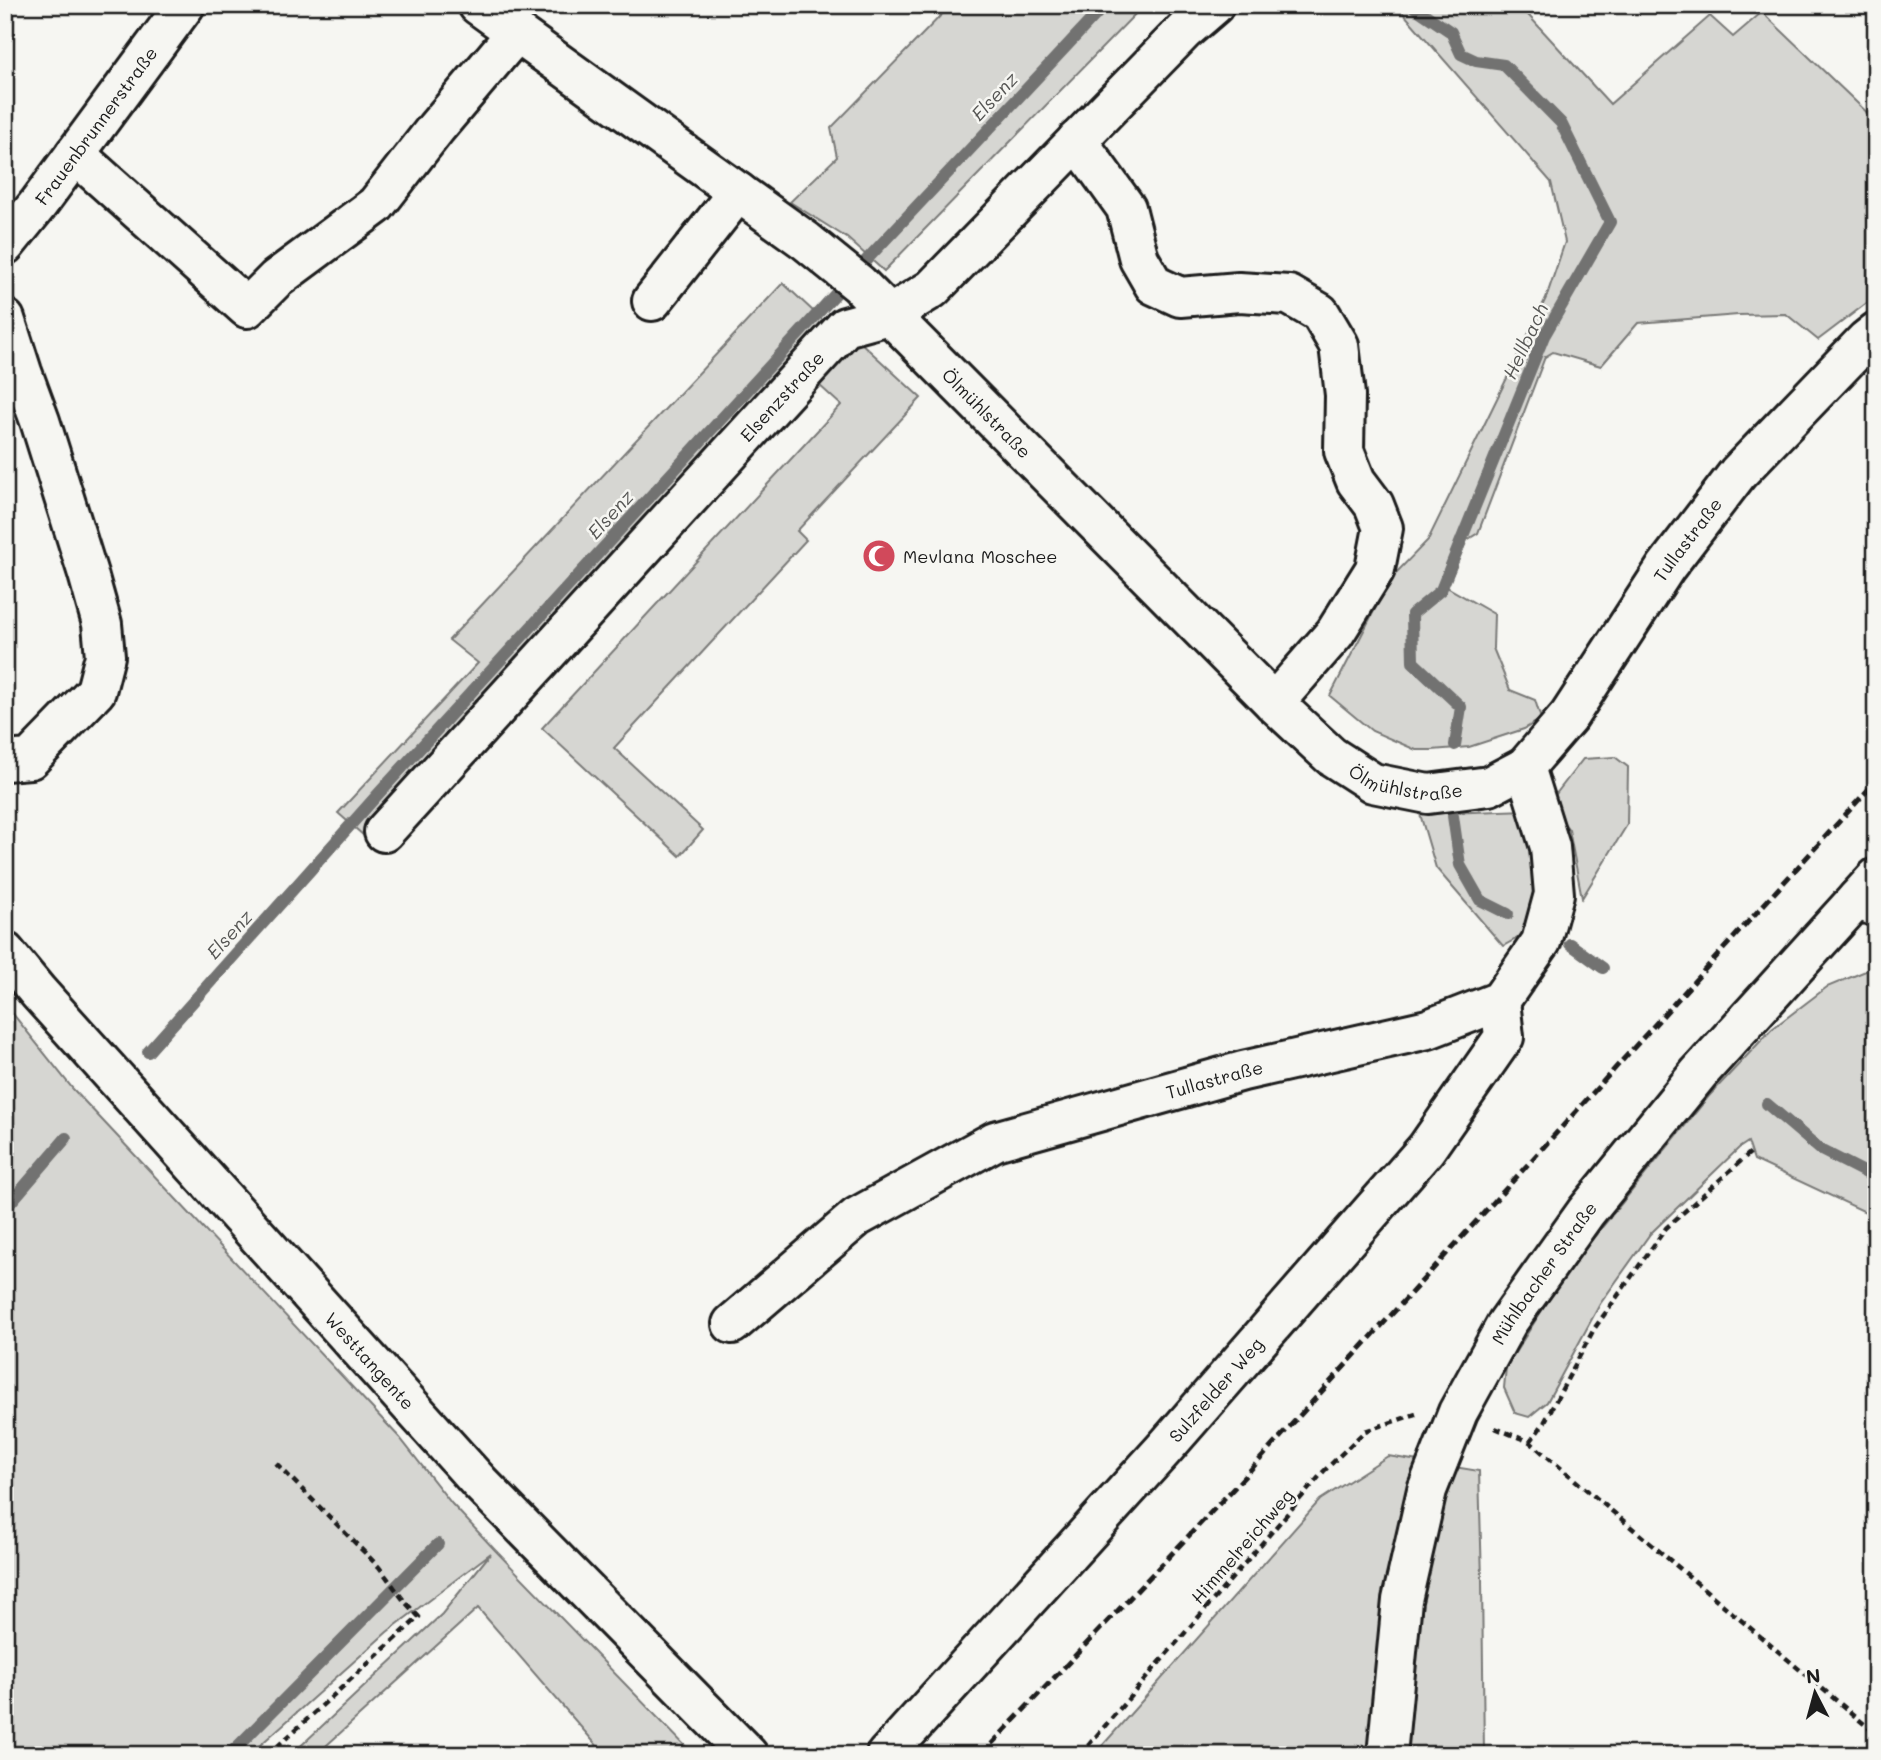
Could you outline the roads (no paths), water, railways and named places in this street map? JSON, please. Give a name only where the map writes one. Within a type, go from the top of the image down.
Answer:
[{"type":"street","name":"Ölmühlstraße","points":[[478,5],[806,241],[859,285],[1274,703],[1331,756],[1373,783],[1428,794],[1489,786]]},
{"type":"street","name":"Elsenzstraße","points":[[384,832],[845,327],[889,315],[932,289],[1185,30],[1214,5]]},
{"type":"street","name":"Frauenbrunnerstraße","points":[[5,245],[75,154],[179,8]]},
{"type":"street","points":[[75,154],[247,308],[276,279],[376,205],[436,128],[517,32]]},
{"type":"street","points":[[1077,140],[1126,208],[1139,259],[1154,285],[1180,297],[1239,292],[1289,295],[1320,313],[1339,345],[1345,395],[1344,451],[1356,481],[1374,505],[1383,528],[1375,569],[1335,633],[1274,703]]},
{"type":"street","points":[[652,301],[738,192]]},
{"type":"street","points":[[5,318],[88,574],[102,624],[105,656],[96,691],[30,759],[5,761]]},
{"type":"street","name":"Tullastraße","points":[[1489,786],[1525,767],[1569,716],[1666,567],[1738,472],[1876,332]]},
{"type":"street","points":[[1500,1001],[1541,942],[1554,894],[1550,847],[1525,767]]},
{"type":"street","name":"Mühlbacher Straße","points":[[1387,1755],[1402,1600],[1427,1490],[1458,1412],[1507,1324],[1586,1212],[1699,1073],[1869,895]]},
{"type":"street","name":"Westtangente","points":[[5,952],[480,1483],[748,1755]]},
{"type":"street","name":"Tullastraße","points":[[732,1324],[857,1217],[995,1141],[1243,1072],[1428,1029],[1500,1001]]},
{"type":"street","name":"Sulzfelder Weg","points":[[886,1755],[1163,1450],[1426,1149],[1504,1037],[1500,1001]]},
{"type":"waterway","name":"Elsenz","points":[[148,1052],[380,792],[872,254],[1105,5]]},
{"type":"waterway","name":"Hellbach","points":[[1411,5],[1451,32],[1461,54],[1476,61],[1504,65],[1561,123],[1610,222],[1544,336],[1441,590],[1412,614],[1413,662],[1461,707],[1455,745]]},
{"type":"waterway","name":"Hellbach","points":[[1453,816],[1460,865],[1480,900],[1508,914]]},
{"type":"waterway","name":"Hellbach","points":[[1570,944],[1603,968]]},
{"type":"waterway","name":"Hellbach","points":[[1767,1104],[1821,1150],[1876,1178]]},
{"type":"waterway","name":"Elsenz","points":[[5,1209],[66,1138]]},
{"type":"waterway","points":[[229,1755],[438,1544]]},
{"type":"railway","points":[[981,1755],[1234,1488],[1876,781]]},
{"type":"place","name":"Mevlana Moschee","points":[[879,556]]}]
